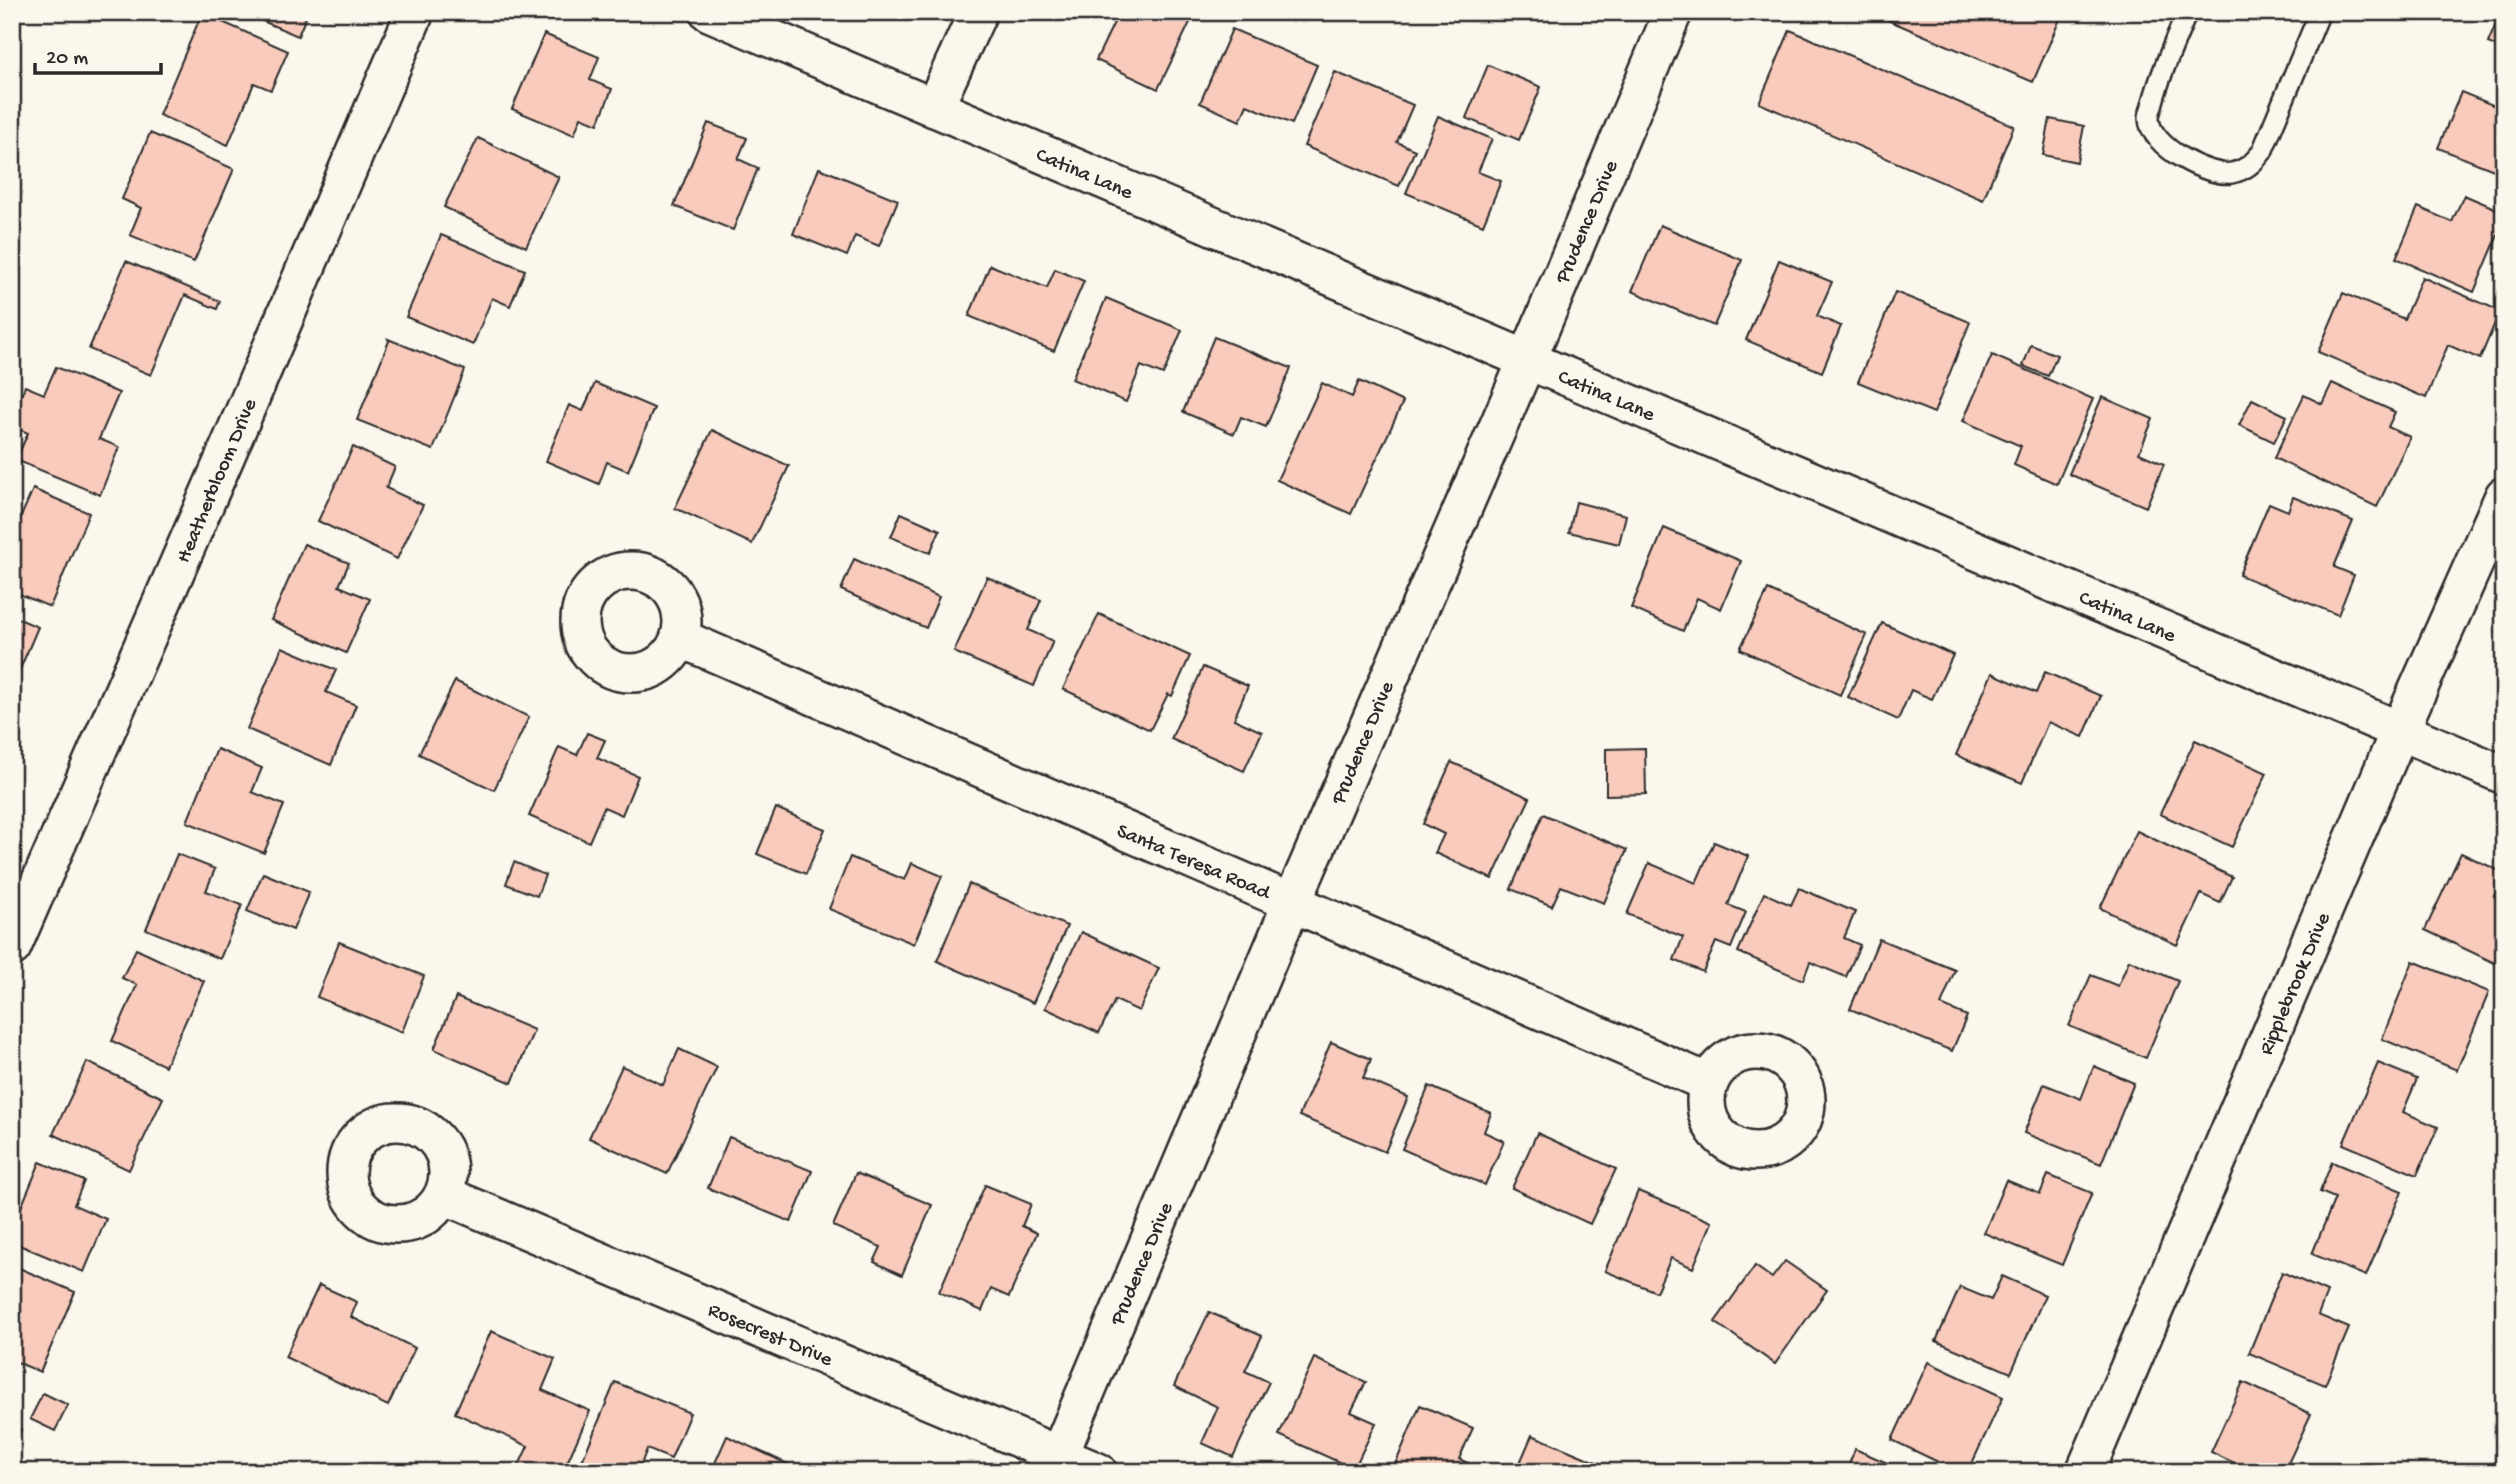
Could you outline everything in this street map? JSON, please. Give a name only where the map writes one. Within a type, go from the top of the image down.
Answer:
[{"type":"street","name":"Heatherbloom Drive","points":[[12,947],[221,468],[415,12]]},
{"type":"street","name":"Catina Lane","points":[[709,12],[2504,775]]},
{"type":"street","points":[[934,108],[978,12]]},
{"type":"street","name":"Prudence Drive","points":[[1055,1463],[1673,12]]},
{"type":"street","name":"Ripplebrook Drive","points":[[2085,1472],[2400,730],[2504,496]]},
{"type":"street","name":"Santa Teresa Road","points":[[680,638],[1709,1083]]},
{"type":"street","name":"Rosecrest Drive","points":[[444,1195],[1055,1463],[1098,1472]]},
{"type":"lane","points":[[2187,12],[2158,82],[2149,118],[2154,136],[2178,155],[2208,170],[2231,173],[2251,166],[2262,152],[2320,12]]},
{"type":"building","points":[[241,12],[308,12],[298,36]]},
{"type":"building","points":[[1119,12],[1195,12],[1158,89],[1096,60]]},
{"type":"building","points":[[1869,12],[2063,12],[2033,82]]},
{"type":"building","points":[[2501,12],[2504,12],[2504,50],[2488,43]]},
{"type":"building","points":[[202,13],[288,51],[271,90],[254,83],[228,145],[159,115]]},
{"type":"building","points":[[1232,29],[1317,65],[1292,124],[1247,105],[1240,121],[1200,103]]},
{"type":"building","points":[[1790,30],[2014,126],[1983,200],[1759,103]]},
{"type":"building","points":[[544,34],[599,57],[590,80],[612,89],[598,124],[581,117],[574,135],[512,109]]},
{"type":"building","points":[[1488,65],[1541,87],[1519,140],[1466,118]]},
{"type":"building","points":[[1335,72],[1413,105],[1397,142],[1415,150],[1399,186],[1304,146]]},
{"type":"building","points":[[2501,89],[2504,90],[2504,174],[2438,148],[2461,92],[2495,106]]},
{"type":"building","points":[[1438,116],[1492,139],[1478,172],[1501,181],[1483,225],[1406,193]]},
{"type":"building","points":[[2050,119],[2084,126],[2077,162],[2043,155]]},
{"type":"building","points":[[708,123],[747,138],[738,159],[758,168],[733,230],[674,206]]},
{"type":"building","points":[[150,133],[234,169],[194,262],[130,235],[141,208],[122,199]]},
{"type":"building","points":[[478,138],[559,177],[526,247],[444,207]]},
{"type":"building","points":[[819,168],[898,200],[879,246],[855,236],[847,256],[793,234]]},
{"type":"building","points":[[2464,195],[2504,212],[2504,221],[2474,292],[2396,258],[2418,207],[2452,222]]},
{"type":"building","points":[[1660,225],[1742,260],[1714,326],[1632,291]]},
{"type":"building","points":[[441,235],[525,270],[510,306],[492,298],[473,345],[406,317]]},
{"type":"building","points":[[1779,260],[1832,282],[1817,316],[1841,326],[1822,372],[1746,340]]},
{"type":"building","points":[[126,261],[220,301],[217,309],[185,295],[151,375],[89,349]]},
{"type":"building","points":[[990,265],[1047,288],[1055,269],[1084,281],[1054,351],[969,316]]},
{"type":"building","points":[[2422,277],[2500,311],[2480,359],[2448,345],[2426,398],[2318,352],[2343,293],[2404,319]]},
{"type":"building","points":[[1895,292],[1970,322],[1934,413],[1858,382]]},
{"type":"building","points":[[1106,298],[1182,330],[1163,375],[1141,366],[1126,402],[1072,379]]},
{"type":"building","points":[[1214,337],[1291,368],[1266,427],[1241,417],[1234,434],[1183,412]]},
{"type":"building","points":[[388,339],[465,370],[433,450],[357,420]]},
{"type":"building","points":[[2031,345],[2057,355],[2048,376],[2023,366]]},
{"type":"building","points":[[1992,355],[2093,399],[2057,484],[2014,465],[2021,446],[1963,421]]},
{"type":"building","points":[[56,367],[119,393],[99,439],[119,447],[100,495],[16,460],[28,433],[12,426],[12,417],[25,386],[44,394]]},
{"type":"building","points":[[1359,381],[1403,402],[1351,514],[1277,480],[1322,383],[1352,397]]},
{"type":"building","points":[[595,383],[654,408],[628,471],[607,462],[599,484],[546,461],[569,405],[583,411]]},
{"type":"building","points":[[2332,383],[2395,412],[2388,427],[2410,437],[2377,507],[2274,458],[2304,395],[2322,404]]},
{"type":"building","points":[[2102,397],[2153,419],[2139,453],[2164,464],[2146,507],[2069,474]]},
{"type":"building","points":[[2252,399],[2287,416],[2274,442],[2239,425]]},
{"type":"building","points":[[712,430],[789,466],[752,544],[675,508]]},
{"type":"building","points":[[353,447],[395,467],[386,488],[423,505],[397,559],[318,521]]},
{"type":"building","points":[[33,489],[89,513],[50,607],[12,591],[12,537]]},
{"type":"building","points":[[2293,497],[2353,521],[2334,567],[2354,575],[2338,615],[2239,575],[2269,503],[2288,511]]},
{"type":"building","points":[[1576,502],[1626,515],[1619,544],[1569,532]]},
{"type":"building","points":[[901,513],[940,530],[930,553],[891,537]]},
{"type":"building","points":[[1664,528],[1741,561],[1721,609],[1697,598],[1683,631],[1631,608]]},
{"type":"building","points":[[304,544],[349,563],[339,586],[370,599],[346,653],[271,620]]},
{"type":"building","points":[[854,559],[939,597],[926,628],[841,590]]},
{"type":"building","points":[[987,577],[1041,600],[1028,630],[1053,641],[1034,686],[954,652]]},
{"type":"building","points":[[1768,590],[1867,635],[1840,695],[1740,649]]},
{"type":"building","points":[[1099,614],[1190,656],[1172,696],[1168,694],[1150,730],[1063,689]]},
{"type":"building","points":[[12,616],[38,627],[12,688]]},
{"type":"building","points":[[1882,623],[1953,655],[1932,699],[1911,690],[1898,720],[1848,697]]},
{"type":"building","points":[[282,647],[336,670],[326,692],[356,705],[331,765],[247,729]]},
{"type":"building","points":[[1203,667],[1248,686],[1234,719],[1262,732],[1244,771],[1171,739]]},
{"type":"building","points":[[2045,672],[2101,696],[2083,737],[2048,722],[2022,783],[1956,755],[1992,673],[2036,693]]},
{"type":"building","points":[[455,681],[529,717],[494,790],[419,754]]},
{"type":"building","points":[[587,733],[605,740],[597,758],[638,776],[622,815],[604,807],[589,842],[529,816],[559,747],[577,755]]},
{"type":"building","points":[[2195,740],[2267,773],[2232,847],[2160,814]]},
{"type":"building","points":[[1645,748],[1646,794],[1606,795],[1606,749]]},
{"type":"building","points":[[217,749],[262,768],[252,792],[284,805],[264,853],[187,822]]},
{"type":"building","points":[[1451,762],[1530,798],[1492,879],[1435,853],[1444,834],[1423,824]]},
{"type":"building","points":[[776,808],[825,829],[806,874],[757,854]]},
{"type":"building","points":[[1543,814],[1627,850],[1604,903],[1561,886],[1552,906],[1511,889]]},
{"type":"building","points":[[2137,831],[2232,877],[2220,903],[2201,894],[2177,945],[2100,908]]},
{"type":"building","points":[[1714,842],[1748,856],[1728,905],[1746,912],[1731,948],[1716,942],[1703,972],[1674,960],[1683,937],[1627,914],[1649,863],[1696,883]]},
{"type":"building","points":[[2461,853],[2504,873],[2494,896],[2504,901],[2504,961],[2501,966],[2425,930]]},
{"type":"building","points":[[177,854],[215,869],[206,891],[242,905],[220,959],[146,929]]},
{"type":"building","points":[[850,857],[905,880],[912,863],[942,876],[914,944],[829,909]]},
{"type":"building","points":[[514,862],[545,875],[537,896],[506,884]]},
{"type":"building","points":[[263,873],[309,892],[293,930],[247,911]]},
{"type":"building","points":[[969,884],[1067,926],[1033,1003],[937,961]]},
{"type":"building","points":[[1799,888],[1855,912],[1844,938],[1860,945],[1846,977],[1810,962],[1803,980],[1738,952],[1764,893],[1791,905]]},
{"type":"building","points":[[1081,932],[1159,968],[1139,1011],[1115,1000],[1099,1033],[1045,1008]]},
{"type":"building","points":[[1879,939],[1955,970],[1941,1005],[1967,1016],[1952,1051],[1850,1009]]},
{"type":"building","points":[[339,942],[424,976],[402,1032],[317,997]]},
{"type":"building","points":[[136,949],[204,981],[165,1066],[112,1041],[137,985],[122,978]]},
{"type":"building","points":[[2129,960],[2178,981],[2146,1058],[2069,1026],[2091,975],[2118,986]]},
{"type":"building","points":[[2413,961],[2489,992],[2457,1070],[2382,1039]]},
{"type":"building","points":[[456,997],[534,1030],[512,1083],[434,1049]]},
{"type":"building","points":[[1331,1042],[1371,1059],[1363,1078],[1408,1097],[1385,1152],[1299,1116]]},
{"type":"building","points":[[679,1049],[717,1067],[667,1174],[589,1138],[622,1066],[663,1085]]},
{"type":"building","points":[[87,1062],[163,1098],[129,1170],[53,1134]]},
{"type":"building","points":[[2378,1063],[2417,1079],[2403,1112],[2438,1127],[2417,1175],[2343,1144]]},
{"type":"building","points":[[2094,1066],[2134,1083],[2101,1164],[2024,1133],[2044,1084],[2081,1099]]},
{"type":"building","points":[[1429,1086],[1491,1113],[1484,1132],[1504,1141],[1485,1185],[1402,1149]]},
{"type":"building","points":[[1537,1133],[1616,1169],[1590,1224],[1512,1188]]},
{"type":"building","points":[[729,1137],[812,1171],[791,1222],[708,1188]]},
{"type":"building","points":[[40,1162],[84,1181],[74,1205],[106,1219],[84,1272],[12,1242],[12,1229]]},
{"type":"building","points":[[2332,1162],[2402,1191],[2366,1276],[2312,1254],[2335,1198],[2320,1192]]},
{"type":"building","points":[[856,1173],[932,1205],[902,1275],[874,1262],[881,1247],[833,1226]]},
{"type":"building","points":[[2048,1175],[2092,1193],[2062,1265],[1984,1233],[2006,1180],[2040,1194]]},
{"type":"building","points":[[985,1185],[1031,1204],[1022,1226],[1037,1233],[1009,1297],[991,1289],[982,1311],[939,1292]]},
{"type":"building","points":[[1638,1191],[1712,1222],[1693,1268],[1671,1258],[1656,1292],[1605,1271]]},
{"type":"building","points":[[1785,1261],[1827,1290],[1775,1364],[1715,1322],[1755,1266],[1772,1278]]},
{"type":"building","points":[[19,1268],[75,1292],[40,1372],[12,1360],[12,1283]]},
{"type":"building","points":[[2282,1272],[2327,1292],[2318,1315],[2349,1328],[2325,1385],[2249,1353]]},
{"type":"building","points":[[2002,1276],[2045,1295],[2011,1373],[1936,1341],[1960,1287],[1991,1300]]},
{"type":"building","points":[[319,1285],[357,1302],[351,1317],[415,1348],[388,1406],[285,1357]]},
{"type":"building","points":[[1209,1312],[1262,1336],[1245,1371],[1269,1382],[1233,1457],[1202,1443],[1218,1407],[1174,1386]]},
{"type":"building","points":[[491,1331],[555,1359],[542,1390],[590,1411],[563,1472],[516,1472],[528,1446],[455,1413]]},
{"type":"building","points":[[1314,1358],[1366,1382],[1351,1412],[1376,1423],[1354,1469],[1279,1435]]},
{"type":"building","points":[[1928,1362],[2003,1397],[1968,1472],[1959,1472],[1892,1440]]},
{"type":"building","points":[[615,1382],[690,1413],[671,1459],[647,1449],[638,1472],[608,1472],[582,1461]]},
{"type":"building","points":[[2243,1382],[2311,1414],[2284,1472],[2253,1472],[2211,1452]]},
{"type":"building","points":[[43,1393],[68,1405],[55,1431],[30,1419]]},
{"type":"building","points":[[1420,1405],[1473,1428],[1459,1459],[1481,1469],[1480,1472],[1392,1472]]},
{"type":"building","points":[[12,1425],[21,1429],[12,1449]]},
{"type":"building","points":[[1532,1435],[1620,1472],[1516,1472]]},
{"type":"building","points":[[727,1436],[805,1472],[711,1472]]},
{"type":"building","points":[[1855,1449],[1908,1472],[1846,1472]]}]
